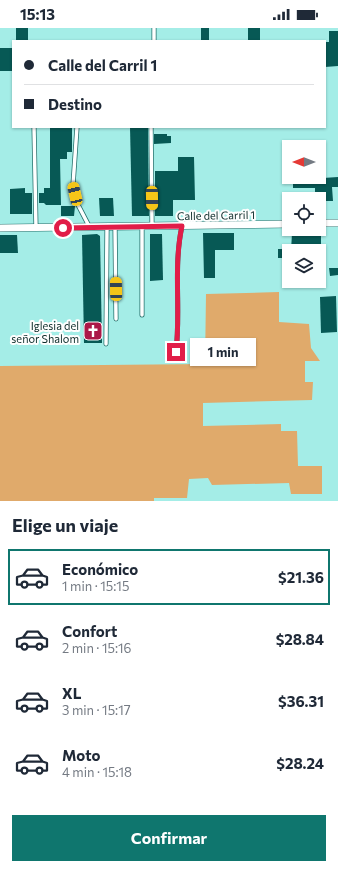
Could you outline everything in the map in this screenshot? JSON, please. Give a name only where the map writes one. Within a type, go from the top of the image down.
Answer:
[{"type":"street","points":[[326,223],[338,223]]},
{"type":"street","name":"Calle del Carril 1","points":[[0,228],[282,224]]},
{"type":"lane","points":[[154,28],[154,40]]},
{"type":"lane","points":[[34,128],[36,228]]},
{"type":"lane","points":[[77,128],[73,185],[76,201],[89,227]]},
{"type":"lane","points":[[151,128],[152,227]]},
{"type":"lane","points":[[176,352],[179,319],[177,277],[182,226]]},
{"type":"lane","points":[[106,344],[107,227]]},
{"type":"lane","points":[[115,227],[116,319]]},
{"type":"lane","points":[[142,227],[142,315]]},
{"type":"shaded area","points":[[279,292],[279,322],[309,324],[311,348],[320,361],[305,361],[305,382],[313,382],[312,400],[203,403],[203,426],[281,424],[281,431],[297,431],[298,466],[322,466],[322,494],[291,494],[289,483],[212,485],[208,478],[189,479],[187,498],[154,498],[154,501],[0,501],[0,366],[205,364],[206,294]]},
{"type":"building","points":[[16,28],[28,28],[28,40],[16,40]]},
{"type":"building","points":[[201,28],[209,28],[209,40],[201,40]]},
{"type":"building","points":[[248,28],[260,28],[260,40],[248,40]]},
{"type":"building","points":[[329,31],[338,31],[338,66],[326,67],[326,42],[329,42]]},
{"type":"building","points":[[0,48],[12,48],[12,71],[0,71]]},
{"type":"building","points":[[50,128],[72,128],[72,152],[67,152],[67,159],[60,159],[61,205],[46,205],[44,203],[39,203],[39,193],[44,193],[44,188],[50,188]]},
{"type":"building","points":[[130,128],[148,128],[149,216],[132,216]]},
{"type":"building","points":[[154,134],[167,134],[167,136],[171,136],[171,143],[154,144]]},
{"type":"building","points":[[178,157],[194,157],[195,200],[173,200],[173,216],[155,216],[155,171],[178,171]]},
{"type":"building","points":[[338,177],[338,187],[332,187],[333,201],[326,201],[326,192],[315,192],[315,188],[293,188],[293,184],[326,184],[326,178]]},
{"type":"building","points":[[25,188],[25,193],[32,193],[32,214],[10,214],[10,189]]},
{"type":"building","points":[[99,198],[113,198],[114,216],[100,216]]},
{"type":"building","points":[[61,206],[75,206],[74,216],[61,216]]},
{"type":"building","points":[[203,233],[234,233],[234,250],[215,250],[215,278],[204,278]]},
{"type":"building","points":[[97,234],[100,236],[102,343],[84,343],[82,235]]},
{"type":"building","points":[[150,234],[162,234],[163,280],[150,281]]},
{"type":"building","points":[[0,235],[17,235],[18,253],[0,253]]},
{"type":"building","points":[[292,236],[321,236],[321,244],[291,244]]},
{"type":"building","points":[[278,249],[282,249],[282,258],[278,258]]},
{"type":"building","points":[[329,268],[338,268],[338,275],[330,276]]},
{"type":"building","points":[[336,296],[337,332],[321,333],[320,297]]},
{"type":"place","name":"Iglesia del señor Shalom","points":[[93,331]]},
{"type":"route","points":[[63,228],[182,226],[177,277],[179,319],[176,352]]}]
